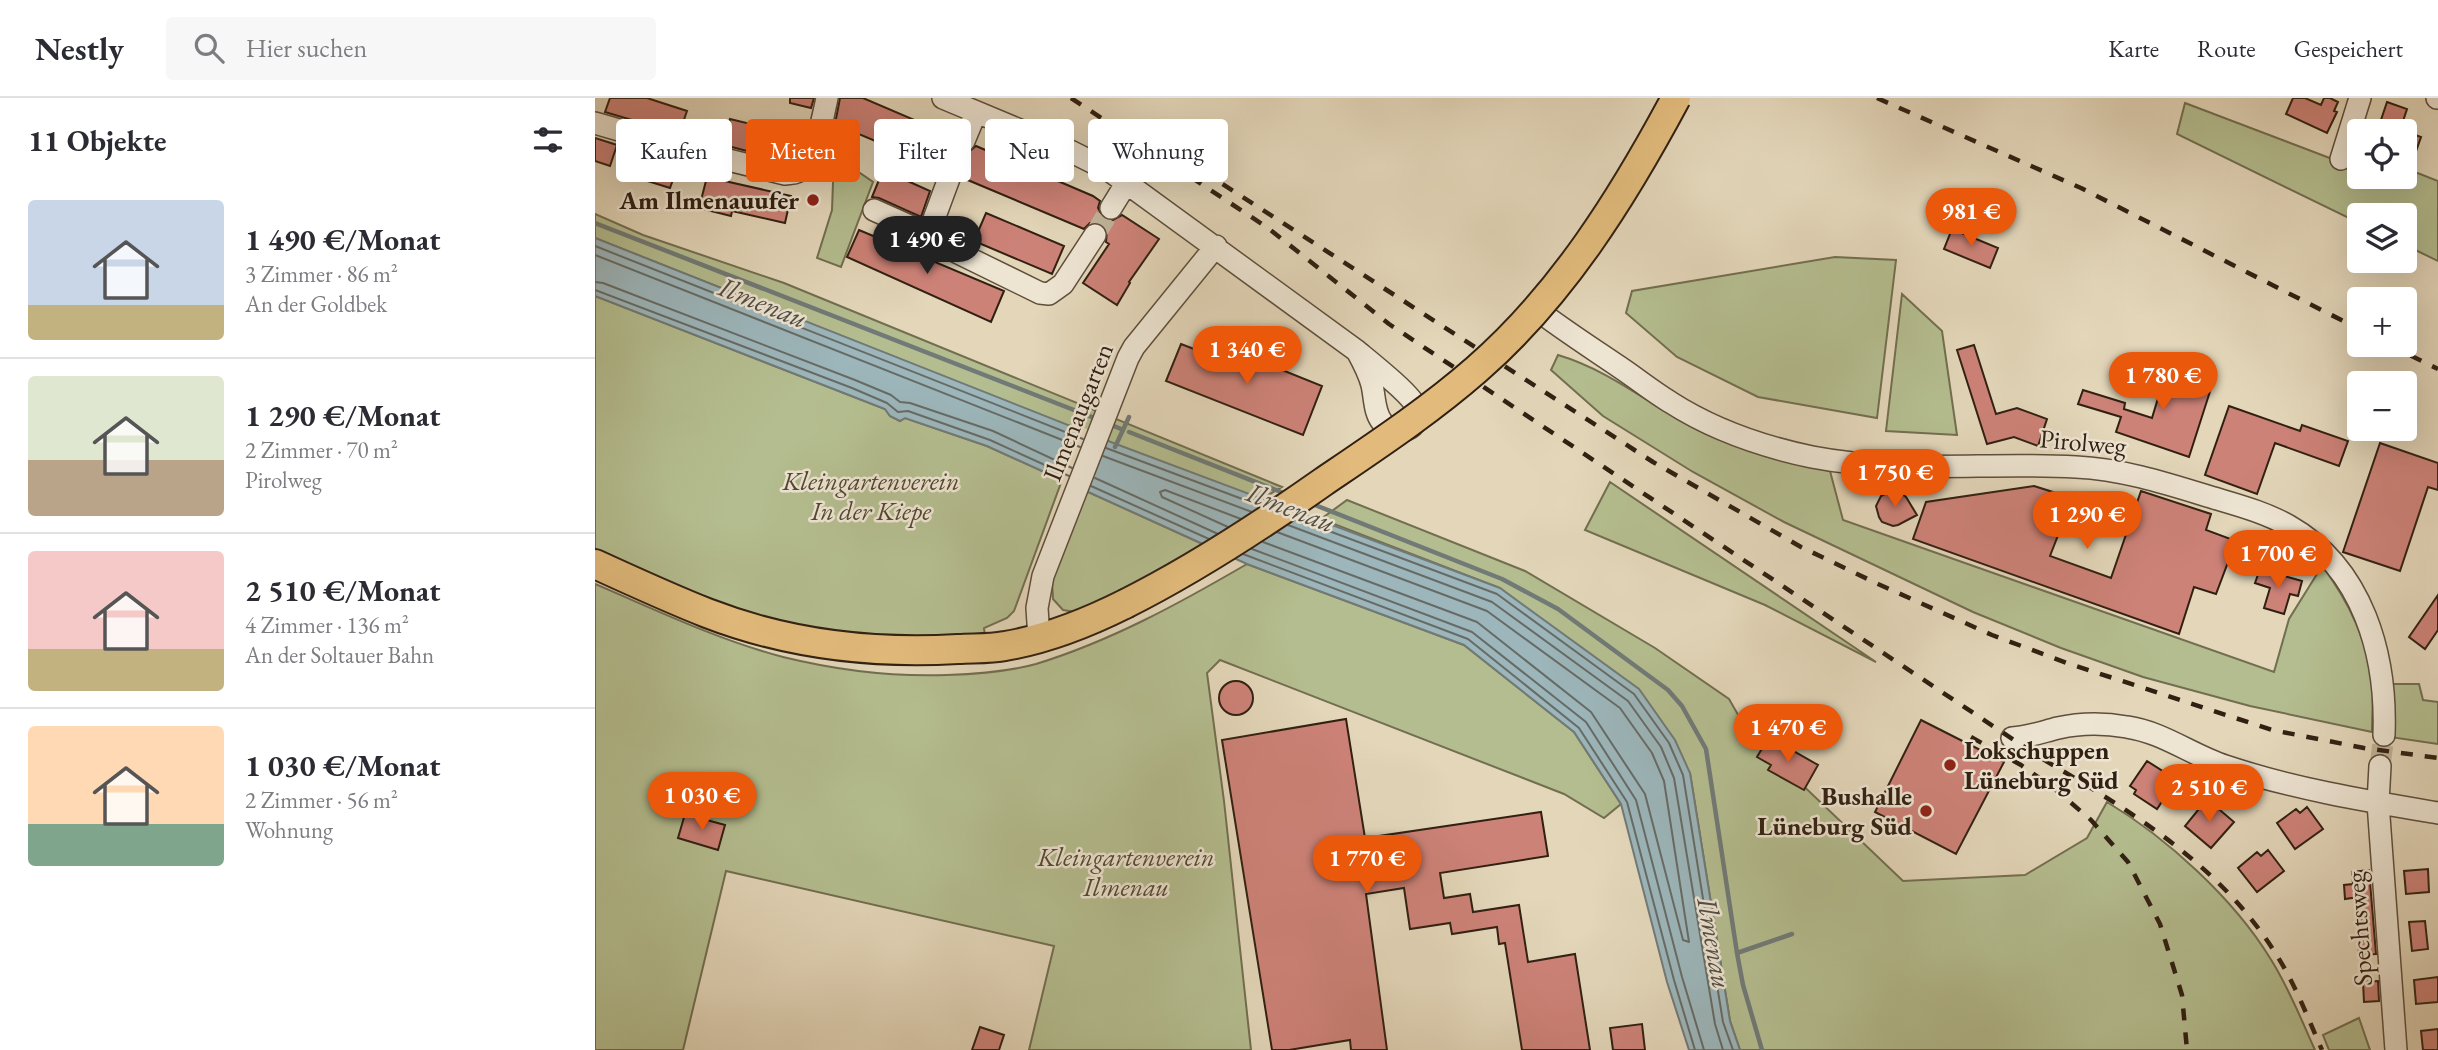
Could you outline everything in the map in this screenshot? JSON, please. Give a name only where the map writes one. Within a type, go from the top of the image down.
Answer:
[{"type":"main road","points":[[595,564],[709,614],[814,643],[916,652],[1004,646],[1077,626],[1183,573],[1247,535],[1415,419],[1478,369],[1535,309],[1597,231],[1676,98]]},
{"type":"street","points":[[595,122],[688,150],[785,174],[797,172],[809,159],[828,98]]},
{"type":"street","points":[[943,98],[1088,161]]},
{"type":"street","points":[[2341,159],[2360,98]]},
{"type":"street","points":[[971,124],[976,112]]},
{"type":"street","points":[[932,236],[931,227],[947,182]]},
{"type":"street","points":[[1111,208],[1127,182],[1357,351]]},
{"type":"street","points":[[874,210],[932,236],[947,248],[1040,293],[1049,294],[1062,284],[1095,235]]},
{"type":"street","name":"Ilmenaugarten","points":[[1039,638],[1037,608],[1043,576],[1126,363],[1134,347],[1216,246]]},
{"type":"street","name":"Pirolweg","points":[[1535,309],[1672,403],[1722,428],[1765,445],[1811,457],[1899,467],[2045,465],[2099,469],[2162,482],[2279,521],[2309,539],[2333,564],[2365,611],[2381,664],[2384,735]]},
{"type":"street","points":[[2012,738],[2031,737],[2072,726],[2100,724],[2129,727],[2165,738],[2223,765],[2274,780],[2438,813]]},
{"type":"street","points":[[2378,803],[2379,766]]},
{"type":"street","name":"Spechtsweg","points":[[2378,803],[2396,1050]]},
{"type":"green space","points":[[2185,103],[2347,165],[2347,189],[2417,189],[2417,173],[2438,181],[2438,261],[2417,251],[2417,203],[2347,203],[2347,217],[2177,134]]},
{"type":"green space","points":[[860,173],[873,182],[841,267],[817,258],[832,210],[833,182],[860,182]]},
{"type":"green space","points":[[595,214],[643,235],[784,283],[1282,487],[1258,501],[595,238]]},
{"type":"green space","points":[[1835,257],[1896,260],[1877,418],[1758,397],[1677,357],[1626,313],[1632,291]]},
{"type":"green space","points":[[1902,294],[1942,331],[1957,435],[1886,431]]},
{"type":"green space","name":"Kleingartenverein In der Kiepe","points":[[595,296],[885,409],[890,416],[900,421],[905,418],[987,446],[1062,480],[1014,611],[1007,618],[984,628],[985,636],[864,640],[730,611],[595,553]]},
{"type":"green space","points":[[1558,355],[1612,378],[1696,429],[1728,443],[1830,471],[1843,520],[2274,672],[2289,619],[2322,566],[2341,593],[2362,639],[2373,688],[2372,732],[2250,706],[2143,677],[2061,648],[1973,612],[1784,522],[1693,472],[1603,416],[1551,370]]},
{"type":"green space","points":[[1610,482],[1876,662],[1765,605],[1585,530]]},
{"type":"green space","points":[[1086,491],[1207,546],[1165,571],[1076,612],[1063,610],[1053,599],[1052,582]]},
{"type":"green space","points":[[1347,500],[1525,571],[1655,648],[1729,699],[1749,734],[1903,881],[2025,875],[2087,838],[2107,802],[2175,851],[2237,913],[2277,969],[2315,1050],[1740,1050],[1730,1021],[1690,773],[1500,588],[1321,519]]},
{"type":"green space","name":"Kleingartenverein Ilmenau","points":[[1247,564],[1464,645],[1574,732],[1621,804],[1604,818],[1564,794],[1220,660],[1207,673],[1251,1050],[1029,1050],[1054,946],[726,871],[683,1050],[595,1050],[595,584],[711,633],[783,657],[865,672],[947,675],[1014,669],[1064,655],[1145,620]]},
{"type":"green space","points":[[2392,684],[2419,684],[2423,700],[2438,702],[2438,744],[2390,737]]},
{"type":"green space","points":[[2359,1018],[2370,1050],[2329,1050],[2323,1035]]},
{"type":"water","name":"Ilmenau","points":[[595,238],[1116,444],[1500,588],[1639,689],[1675,740],[1690,773],[1730,1021],[1740,1050],[1689,1050],[1667,982],[1621,804],[1574,732],[1464,645],[1247,564],[987,446],[905,418],[900,421],[890,416],[885,409],[595,296]]},
{"type":"pier","points":[[1082,427],[1106,437],[1084,494],[1061,484]]},
{"type":"building","points":[[610,98],[647,98],[687,111],[684,119],[629,119],[605,112]]},
{"type":"building","points":[[790,98],[814,98],[811,108],[790,103]]},
{"type":"building","points":[[840,98],[863,98],[912,119],[874,119],[874,140],[860,135],[860,119],[836,119]]},
{"type":"building","points":[[2293,98],[2305,98],[2321,105],[2324,98],[2338,102],[2334,111],[2337,112],[2327,133],[2286,114]]},
{"type":"building","points":[[2387,102],[2407,109],[2404,119],[2381,119]]},
{"type":"building","points":[[732,119],[746,123],[746,151],[732,147]]},
{"type":"building","points":[[595,138],[616,145],[610,166],[595,161]]},
{"type":"building","points":[[976,146],[985,150],[985,182],[1060,182],[1100,201],[1098,208],[1104,219],[1111,221],[1122,215],[1159,239],[1129,282],[1117,305],[1083,283],[1109,244],[1106,242],[1107,230],[1103,224],[1090,223],[1084,229],[971,181],[971,150]]},
{"type":"building","points":[[651,182],[672,182],[670,188]]},
{"type":"building","points":[[706,182],[729,182],[791,196],[785,223],[732,211],[731,216],[699,208]]},
{"type":"building","points":[[878,182],[910,182],[930,191],[921,217],[872,197]]},
{"type":"building","points":[[986,213],[1064,246],[1052,274],[974,241]]},
{"type":"building","points":[[1952,229],[1998,248],[1990,268],[1944,249]]},
{"type":"building","points":[[859,230],[1004,291],[991,322],[847,257]]},
{"type":"building","points":[[1181,344],[1220,359],[1225,347],[1322,386],[1303,435],[1166,381]]},
{"type":"building","points":[[1974,345],[1996,414],[2017,408],[2047,419],[2038,446],[2014,437],[1987,444],[1957,350]]},
{"type":"building","points":[[2168,365],[2214,379],[2189,457],[2116,432],[2121,417],[2078,404],[2083,390],[2125,403],[2124,409],[2152,418]]},
{"type":"building","points":[[2229,406],[2300,431],[2302,425],[2348,441],[2339,466],[2275,443],[2257,494],[2205,475]]},
{"type":"building","points":[[2380,443],[2438,463],[2438,490],[2428,487],[2400,571],[2343,552]]},
{"type":"building","points":[[2034,486],[2056,493],[2046,519],[2062,525],[2050,556],[2111,578],[2141,491],[2211,514],[2206,530],[2236,541],[2216,594],[2194,587],[2179,634],[1913,539],[1926,502]]},
{"type":"building","points":[[1891,491],[1906,497],[1917,515],[1893,526],[1882,522],[1876,506],[1881,496]]},
{"type":"building","points":[[2260,569],[2302,581],[2298,596],[2290,594],[2284,614],[2264,608],[2270,588],[2255,583]]},
{"type":"building","points":[[2438,595],[2438,630],[2425,649],[2409,637]]},
{"type":"building","points":[[1236,681],[1248,686],[1253,698],[1248,710],[1236,715],[1224,710],[1219,698],[1224,686]]},
{"type":"building","points":[[1346,719],[1365,838],[1541,812],[1548,856],[1440,873],[1444,898],[1470,894],[1473,912],[1519,905],[1528,962],[1575,954],[1590,1050],[1522,1050],[1505,943],[1499,944],[1497,927],[1452,934],[1450,923],[1410,929],[1404,888],[1366,894],[1387,1050],[1351,1050],[1350,1040],[1289,1050],[1272,1050],[1222,740]]},
{"type":"building","points":[[1921,720],[2004,762],[1956,854],[1875,812]]},
{"type":"building","points":[[1769,737],[1818,765],[1804,790],[1768,770],[1771,765],[1757,757]]},
{"type":"building","points":[[2147,761],[2172,777],[2167,785],[2171,788],[2157,809],[2134,794],[2136,790],[2130,786]]},
{"type":"building","points":[[2207,799],[2234,822],[2211,848],[2185,826]]},
{"type":"building","points":[[2307,807],[2323,829],[2295,849],[2277,823],[2296,809],[2300,813]]},
{"type":"building","points":[[685,814],[725,825],[718,850],[678,838]]},
{"type":"building","points":[[2268,850],[2284,871],[2257,892],[2238,868],[2257,852],[2261,856]]},
{"type":"building","points":[[2428,869],[2429,892],[2406,894],[2404,871]]},
{"type":"building","points":[[2369,870],[2376,954],[2359,955],[2358,935],[2362,935],[2359,897],[2345,899],[2344,885],[2353,884],[2352,872]]},
{"type":"building","points":[[2425,921],[2428,949],[2412,951],[2409,922]]},
{"type":"building","points":[[2438,977],[2438,1002],[2416,1004],[2414,980]]},
{"type":"building","points":[[2378,981],[2379,1001],[2364,1002],[2363,982]]},
{"type":"building","points":[[1642,1024],[1645,1050],[1613,1050],[1610,1028]]},
{"type":"building","points":[[980,1027],[1004,1035],[999,1050],[972,1050]]},
{"type":"building","points":[[2438,1029],[2438,1050],[2423,1050],[2421,1031]]},
{"type":"waterway","name":"Ilmenau","points":[[595,223],[1097,419]]},
{"type":"waterway","points":[[1115,447],[1129,417]]},
{"type":"waterway","points":[[1109,424],[1121,429]]},
{"type":"waterway","name":"Ilmenau","points":[[1129,432],[1286,494]]},
{"type":"waterway","name":"Ilmenau","points":[[1310,503],[1502,579],[1558,609],[1668,690],[1682,706],[1706,749],[1737,953],[1743,985],[1762,1050]]},
{"type":"waterway","name":"Ilmenau","points":[[1737,953],[1792,934]]},
{"type":"tunnel","points":[[1095,235],[1111,208]]},
{"type":"tunnel","points":[[2380,766],[2384,735]]},
{"type":"railway","points":[[1071,98],[1268,228],[1389,324],[2171,842],[2228,892],[2253,922],[2289,977],[2322,1050]]},
{"type":"railway","points":[[1877,98],[2081,188],[2347,323]]},
{"type":"railway","points":[[1219,182],[1653,462],[1801,547],[1878,584],[1992,635],[2067,663],[2272,730],[2364,748],[2438,758]]},
{"type":"railway","points":[[2414,357],[2438,369]]},
{"type":"railway","points":[[1971,737],[2021,765],[2055,789],[2091,820],[2128,862],[2160,924],[2182,995],[2187,1050]]},
{"type":"place","name":"Am Ilmenauufer","points":[[813,200]]},
{"type":"place","name":"Lokschuppen Lüneburg Süd","points":[[1950,765]]},
{"type":"place","name":"Bushalle Lüneburg Süd","points":[[1926,811]]}]
